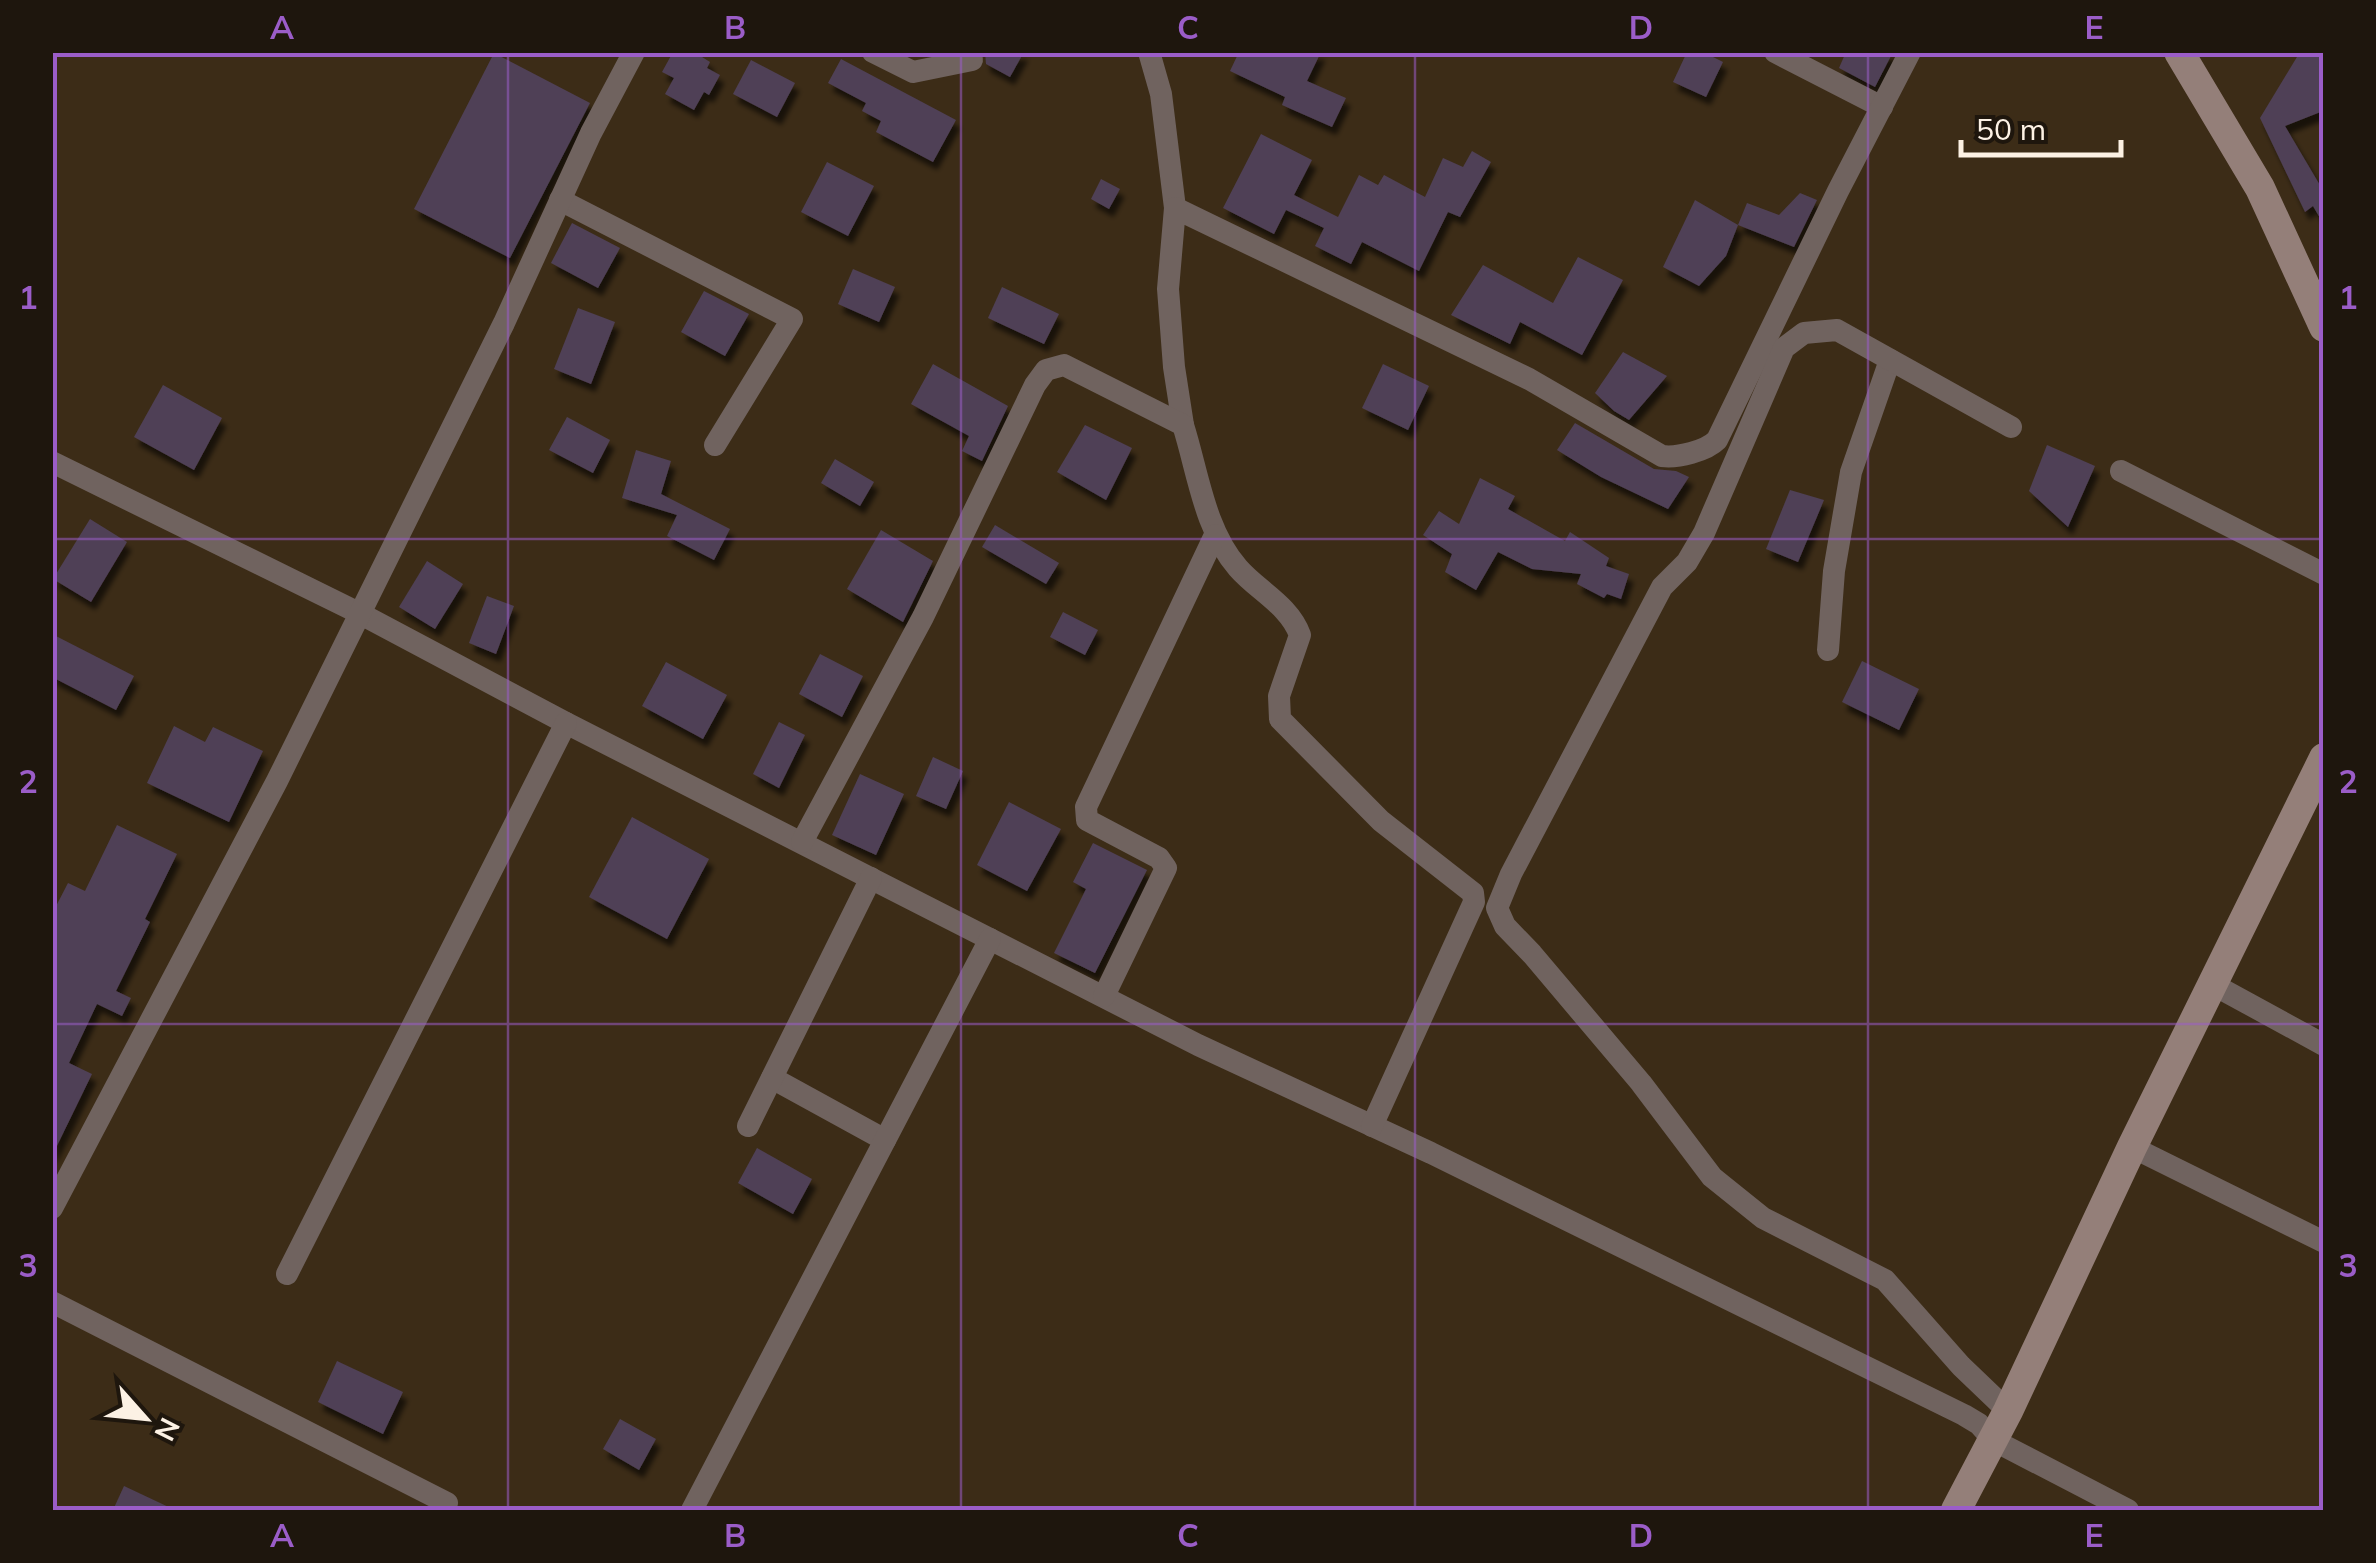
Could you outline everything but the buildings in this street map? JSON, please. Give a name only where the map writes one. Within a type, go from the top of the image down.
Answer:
[{"type":"main road","points":[[2178,52],[2260,188],[2324,327]]},
{"type":"main road","points":[[1956,1510],[1994,1440],[2132,1146],[2319,779]]},
{"type":"street","points":[[56,1193],[277,781],[504,323],[590,133],[634,52]]},
{"type":"street","points":[[873,52],[913,72],[972,60]]},
{"type":"street","points":[[1149,52],[1162,94],[1175,208],[1168,290],[1183,424],[1215,534],[1238,568],[1294,620],[1300,635],[1279,696],[1280,719],[1380,821],[1473,892],[1474,902],[1372,1126]]},
{"type":"street","points":[[1775,52],[1882,107]]},
{"type":"street","points":[[1175,208],[1529,379],[1662,456],[1671,457],[1709,447],[1717,440],[1910,52]]},
{"type":"street","points":[[560,200],[792,319],[716,445]]},
{"type":"street","points":[[2008,1411],[1961,1366],[1884,1280],[1763,1218],[1712,1177],[1641,1083],[1505,926],[1498,908],[1511,874],[1662,587],[1687,562],[1704,532],[1784,348],[1804,334],[1836,330],[2011,427]]},
{"type":"street","points":[[1828,650],[1834,571],[1851,472],[1890,360]]},
{"type":"street","points":[[802,842],[923,617],[1035,385],[1046,370],[1064,365],[1183,424]]},
{"type":"street","points":[[52,462],[359,613],[566,723],[1198,1045],[1964,1415],[1994,1440],[2128,1510]]},
{"type":"street","points":[[2121,471],[2324,574]]},
{"type":"street","points":[[1104,996],[1166,868],[1159,858],[1088,820],[1086,807],[1215,534]]},
{"type":"street","points":[[288,1274],[566,723]]},
{"type":"street","points":[[748,1126],[871,878]]},
{"type":"street","points":[[692,1510],[990,939]]},
{"type":"street","points":[[2214,985],[2324,1045]]},
{"type":"street","points":[[772,1078],[885,1140]]},
{"type":"street","points":[[2132,1146],[2324,1242]]},
{"type":"street","points":[[52,1302],[448,1502]]}]
